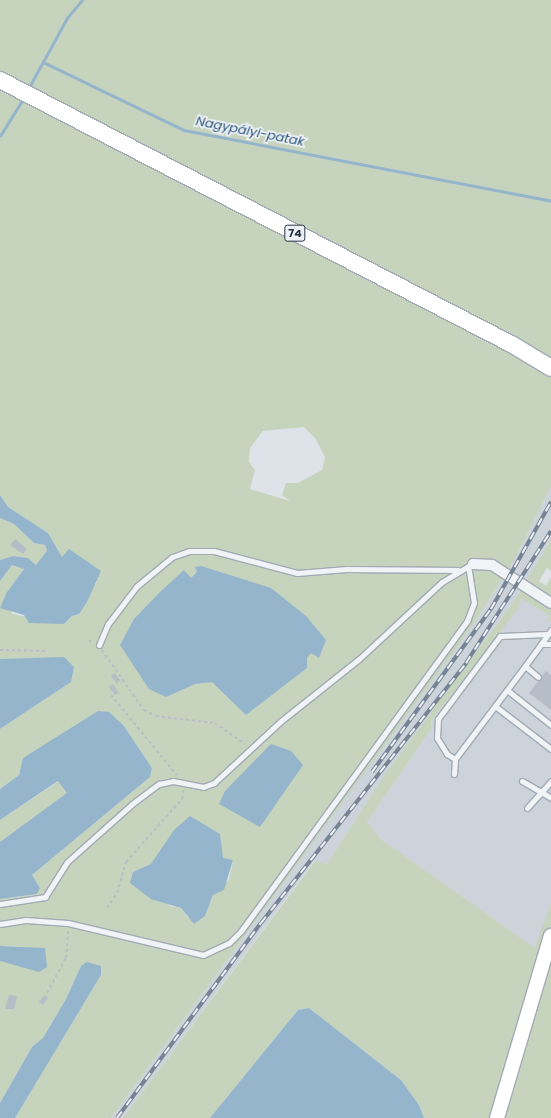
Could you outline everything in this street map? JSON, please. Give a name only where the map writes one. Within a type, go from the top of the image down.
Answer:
[{"type":"main road","name":"74","points":[[0,80],[513,345],[551,368]]},
{"type":"main road","points":[[496,1118],[551,936]]},
{"type":"street","points":[[471,565],[492,565],[551,603]]},
{"type":"lane","points":[[99,645],[108,624],[137,586],[172,558],[189,550],[214,551],[297,573],[362,568],[458,570]]},
{"type":"lane","points":[[0,904],[45,897],[67,862],[132,804],[159,784],[167,782],[182,783],[203,787],[214,784],[253,747],[360,659],[458,570],[471,565],[474,603],[467,621],[241,931],[229,943],[211,954],[193,954],[131,936],[68,923],[34,920],[0,924]]},
{"type":"lane","points":[[454,774],[456,759],[550,632]]},
{"type":"lane","points":[[456,759],[442,749],[437,738],[437,724],[440,714],[500,636],[550,632]]},
{"type":"lane","points":[[541,644],[551,644]]},
{"type":"lane","points":[[525,666],[538,677]]},
{"type":"lane","points":[[507,690],[551,725]]},
{"type":"lane","points":[[495,706],[551,749]]},
{"type":"lane","points":[[522,781],[540,794],[551,798]]},
{"type":"lane","points":[[527,808],[551,781]]},
{"type":"path","points":[[99,645],[144,710],[156,716],[215,723],[226,728],[241,743],[253,747]]},
{"type":"path","points":[[0,650],[46,651]]},
{"type":"path","points":[[108,908],[117,892],[126,862],[182,799],[182,783],[161,752],[111,695]]},
{"type":"path","points":[[47,992],[66,958],[68,923]]},
{"type":"shaded area","points":[[551,487],[551,540],[512,604],[387,771],[327,864],[314,861],[123,1118],[111,1118],[472,627],[517,555]]},
{"type":"shaded area","points":[[521,599],[550,616],[547,620],[551,622],[551,903],[536,949],[382,840],[367,822],[432,728],[431,721],[517,609]]},
{"type":"green space","points":[[0,0],[551,0],[551,487],[517,555],[472,627],[111,1118],[15,1118],[101,975],[81,966],[66,999],[43,1038],[32,1047],[0,1103],[0,961],[17,965],[25,947],[0,946],[0,899],[37,894],[40,888],[32,875],[150,777],[152,768],[124,726],[23,758],[19,775],[0,789],[0,729],[71,682],[27,660],[0,659],[0,581],[12,564],[24,569],[7,592],[12,614],[64,624],[87,602],[91,588],[97,582],[62,557],[48,533],[8,507],[0,495]],"holes":[[[304,427],[315,438],[325,457],[322,470],[298,483],[286,483],[282,495],[290,501],[250,489],[255,470],[249,462],[250,448],[263,431]],[[160,851],[220,851],[223,859],[233,860],[229,880],[213,895],[205,916],[188,918],[181,908],[170,906],[133,872],[152,864]]]},
{"type":"green space","points":[[0,518],[14,524],[34,543],[45,545],[47,551],[43,559],[36,565],[28,558],[13,556],[0,560]]},
{"type":"green space","points":[[551,540],[551,571],[547,568],[539,581],[546,586],[551,577],[551,622],[547,620],[550,616],[521,599],[518,609],[431,721],[432,728],[367,822],[382,840],[535,948],[551,903],[551,1118],[424,1118],[419,1105],[401,1080],[309,1008],[298,1010],[210,1118],[123,1118],[315,861],[327,864],[387,771],[512,604]]},
{"type":"green space","points":[[59,781],[68,793],[0,842],[0,820]]},
{"type":"water","points":[[0,495],[8,507],[48,533],[62,557],[69,549],[101,571],[87,602],[79,614],[72,616],[64,624],[29,623],[24,615],[0,608],[7,592],[24,569],[12,565],[0,581],[0,560],[13,556],[28,558],[36,565],[47,551],[45,545],[34,543],[14,524],[0,518]]},
{"type":"water","points":[[201,566],[271,588],[306,616],[326,640],[319,658],[311,653],[307,658],[307,668],[246,715],[212,682],[195,684],[166,697],[149,689],[120,645],[134,619],[159,593],[184,570],[191,578],[197,572],[195,567]]},
{"type":"water","points":[[64,657],[74,667],[71,682],[0,729],[0,659]]},
{"type":"water","points":[[98,711],[109,712],[124,726],[152,768],[150,777],[32,875],[40,888],[37,894],[0,899],[0,842],[67,793],[58,781],[0,820],[0,789],[19,775],[23,758]]},
{"type":"water","points":[[271,744],[291,751],[303,765],[260,827],[219,804],[225,791]]},
{"type":"water","points":[[190,816],[220,834],[223,858],[233,860],[224,890],[213,895],[205,916],[194,924],[181,908],[151,899],[130,883],[133,872],[151,864],[174,830]]},
{"type":"water","points":[[0,946],[45,948],[47,967],[39,972],[0,961]]},
{"type":"water","points":[[87,962],[101,966],[101,975],[15,1118],[0,1118],[0,1103],[32,1047],[43,1038],[66,999],[81,966]]},
{"type":"water","points":[[309,1008],[401,1080],[419,1105],[424,1118],[210,1118],[298,1010]]},
{"type":"building","points":[[15,539],[27,549],[23,554],[10,545]]},
{"type":"building","points":[[546,671],[551,675],[551,710],[529,693]]},
{"type":"building","points":[[115,673],[120,680],[116,683],[111,676]]},
{"type":"building","points":[[113,684],[119,693],[115,695],[109,687]]},
{"type":"building","points":[[9,995],[17,996],[14,1009],[5,1009]]},
{"type":"building","points":[[44,995],[48,997],[43,1005],[39,1002]]},
{"type":"waterway","points":[[43,62],[67,18],[82,0]]},
{"type":"waterway","name":"Nagypályi-patak","points":[[28,89],[43,62],[184,130],[551,201]]},
{"type":"waterway","name":"Nagypályi-patak","points":[[0,136],[23,99]]},
{"type":"railway","points":[[372,772],[491,609],[551,502]]},
{"type":"railway","points":[[117,1118],[261,923],[466,663],[551,531]]}]
